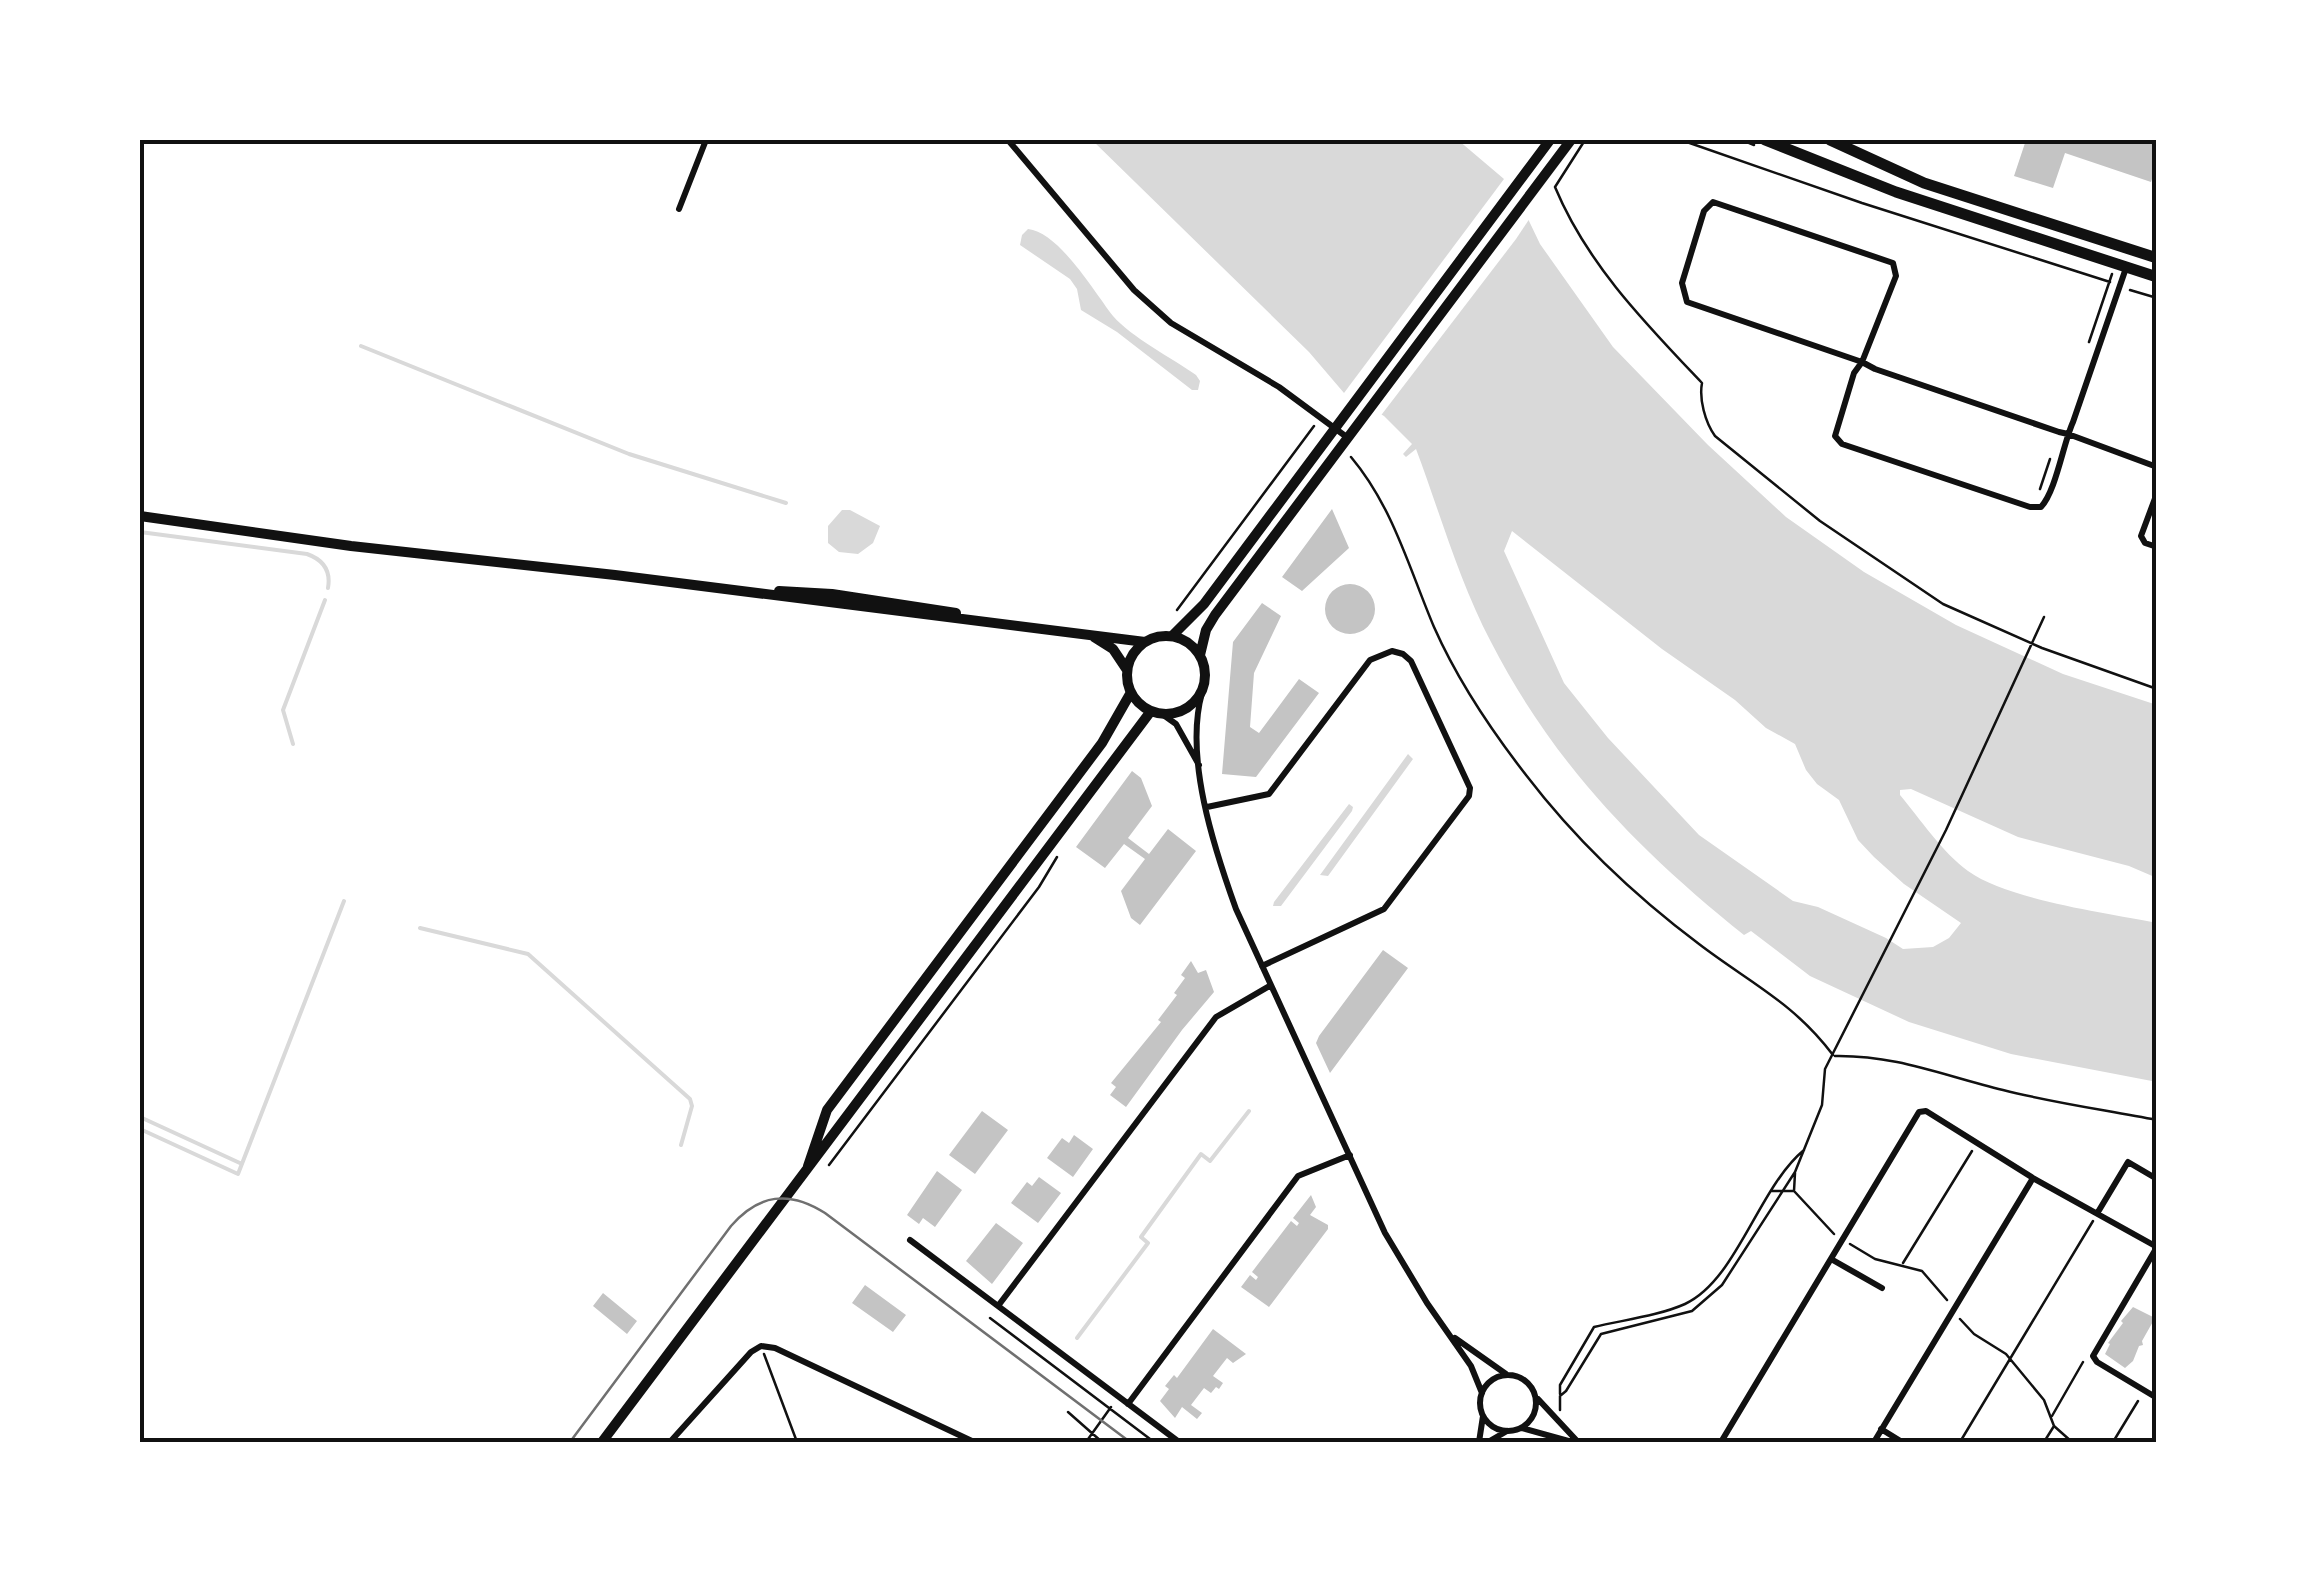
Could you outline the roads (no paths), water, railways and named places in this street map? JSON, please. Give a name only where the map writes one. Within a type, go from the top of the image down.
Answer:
[{"type":"main road","points":[[140,516],[351,546],[1145,642],[1172,636],[1204,604],[1550,140]]},
{"type":"main road","points":[[1200,655],[1206,630],[1215,616],[1571,140]]},
{"type":"main road","points":[[1765,140],[1896,192],[2157,277]]},
{"type":"main road","points":[[1830,140],[1924,183],[2157,258]]},
{"type":"main road","points":[[807,1170],[827,1110],[1102,743],[1130,694],[1127,672],[1113,649],[1088,634]]},
{"type":"main road","points":[[1130,694],[1156,713],[1185,710],[1202,693],[1206,674],[1200,655],[1188,642],[1172,636]]},
{"type":"main road","points":[[1127,672],[1133,655],[1145,642]]},
{"type":"main road","points":[[602,1442],[1156,713]]},
{"type":"street","points":[[679,210],[706,140]]},
{"type":"street","points":[[1008,140],[1153,310],[1279,387],[1348,438]]},
{"type":"street","points":[[2126,267],[2068,434],[2047,500],[2037,508],[1836,439],[1854,374],[1862,362],[1896,276],[1893,263],[1721,203],[1709,204],[1682,284],[1687,302],[1862,362],[2068,434],[2157,466]]},
{"type":"street","points":[[2157,493],[2141,536],[2144,543],[2157,548]]},
{"type":"street","points":[[1207,807],[1270,794],[1367,662],[1392,651],[1411,661],[1470,788],[1467,799],[1384,910],[1262,966]]},
{"type":"street","points":[[1202,693],[1196,720],[1216,856],[1270,985],[1405,1268],[1471,1366],[1482,1393],[1479,1442]]},
{"type":"street","points":[[1156,713],[1176,724],[1200,766]]},
{"type":"street","points":[[998,1306],[1216,1017],[1270,985]]},
{"type":"street","points":[[1721,1442],[1917,1114],[1930,1114],[2157,1247],[2093,1356],[2157,1398]]},
{"type":"street","points":[[1128,1404],[1298,1176],[1350,1155]]},
{"type":"street","points":[[2098,1212],[2128,1162],[2157,1179]]},
{"type":"street","points":[[1874,1442],[2034,1178]]},
{"type":"street","points":[[910,1240],[1179,1442]]},
{"type":"street","points":[[1831,1259],[1882,1288]]},
{"type":"street","points":[[1450,1334],[1507,1375],[1525,1380],[1575,1442]]},
{"type":"street","points":[[670,1442],[751,1352],[761,1346],[775,1348],[974,1442]]},
{"type":"street","points":[[1482,1393],[1492,1380],[1507,1375]]},
{"type":"street","points":[[1520,1428],[1534,1415],[1536,1397]]},
{"type":"street","points":[[1483,1414],[1493,1426],[1506,1430],[1544,1432],[1575,1442]]},
{"type":"street","points":[[1881,1429],[1902,1442]]},
{"type":"street","points":[[1488,1442],[1506,1430]]},
{"type":"waterway","points":[[361,346],[629,454],[786,503]]},
{"type":"waterway","points":[[140,532],[307,554],[325,567],[328,588]]},
{"type":"waterway","points":[[293,744],[283,710],[325,600]]},
{"type":"waterway","points":[[140,1129],[238,1174],[344,901]]},
{"type":"waterway","points":[[420,928],[528,954],[690,1099],[692,1106],[681,1145]]},
{"type":"waterway","points":[[1077,1338],[1148,1243],[1141,1237],[1201,1154],[1210,1161],[1249,1111]]},
{"type":"waterway","points":[[140,1117],[242,1164]]},
{"type":"tram line","points":[[570,1442],[731,1226],[752,1207],[775,1199],[799,1201],[825,1213],[1130,1442]]}]
